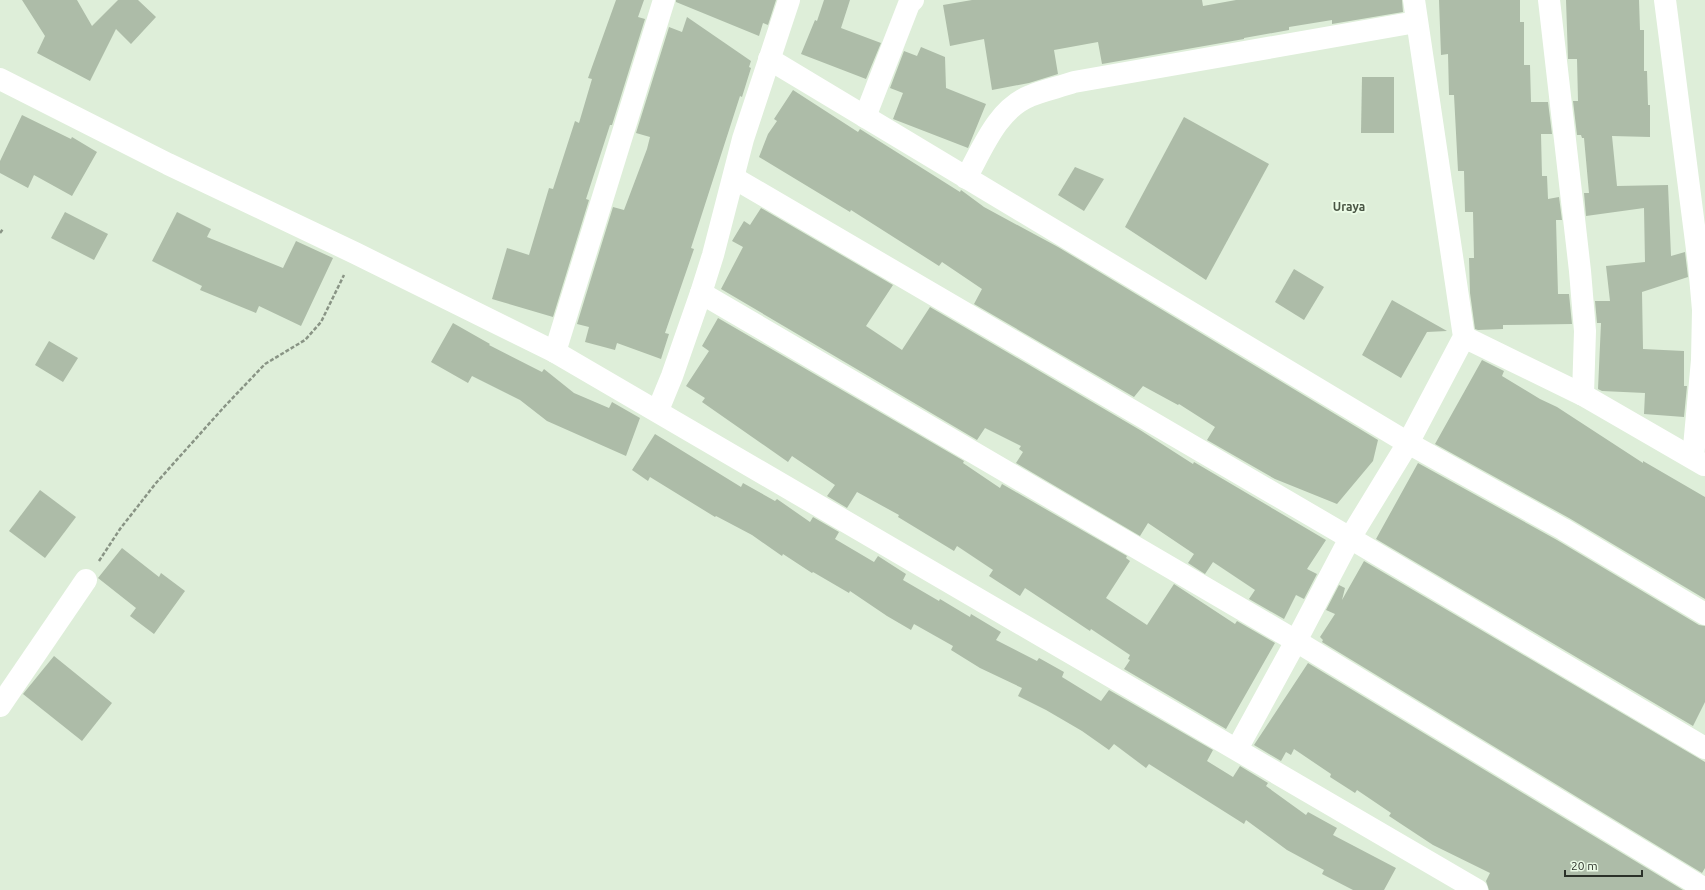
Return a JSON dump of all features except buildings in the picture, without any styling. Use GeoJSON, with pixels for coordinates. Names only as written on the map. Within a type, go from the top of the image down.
{"type":"FeatureCollection","features":[{"type":"Feature","properties":{"kind":"street"},"geometry":{"type":"LineString","coordinates":[[555,352],[664,0]]}},
{"type":"Feature","properties":{"kind":"street"},"geometry":{"type":"LineString","coordinates":[[658,410],[672,376],[701,294],[734,178],[743,139],[768,59],[789,0]]}},
{"type":"Feature","properties":{"kind":"street"},"geometry":{"type":"LineString","coordinates":[[865,117],[909,4],[913,0]]}},
{"type":"Feature","properties":{"kind":"street"},"geometry":{"type":"LineString","coordinates":[[1237,749],[1350,538],[1408,443],[1464,337],[1416,22],[1414,0]]}},
{"type":"Feature","properties":{"kind":"street"},"geometry":{"type":"LineString","coordinates":[[1549,0],[1580,271],[1585,331],[1583,395]]}},
{"type":"Feature","properties":{"kind":"street"},"geometry":{"type":"LineString","coordinates":[[1464,337],[1583,395],[1699,462],[1702,310],[1698,257],[1665,0]]}},
{"type":"Feature","properties":{"kind":"street"},"geometry":{"type":"LineString","coordinates":[[966,178],[994,127],[1007,111],[1028,96],[1074,82],[1416,22]]}},
{"type":"Feature","properties":{"kind":"street"},"geometry":{"type":"LineString","coordinates":[[768,59],[1408,443],[1563,529],[1705,614]]}},
{"type":"Feature","properties":{"kind":"street"},"geometry":{"type":"LineString","coordinates":[[0,79],[168,164],[355,253],[555,352],[658,410],[1478,890]]}},
{"type":"Feature","properties":{"kind":"street"},"geometry":{"type":"LineString","coordinates":[[734,178],[1350,538],[1705,748]]}},
{"type":"Feature","properties":{"kind":"street"},"geometry":{"type":"LineString","coordinates":[[701,294],[1296,641],[1705,889]]}},
{"type":"Feature","properties":{"kind":"street"},"geometry":{"type":"LineString","coordinates":[[0,706],[86,580]]}},
{"type":"Feature","properties":{"kind":"path"},"geometry":{"type":"LineString","coordinates":[[0,233],[3,229]]}},
{"type":"Feature","properties":{"kind":"path"},"geometry":{"type":"LineString","coordinates":[[86,580],[120,529],[156,483],[224,406],[265,364],[305,340],[321,322],[355,253]]}},
{"type":"Feature","properties":{"kind":"district","name":"Uraya"},"geometry":{"type":"Point","coordinates":[1349,206]}}]}
